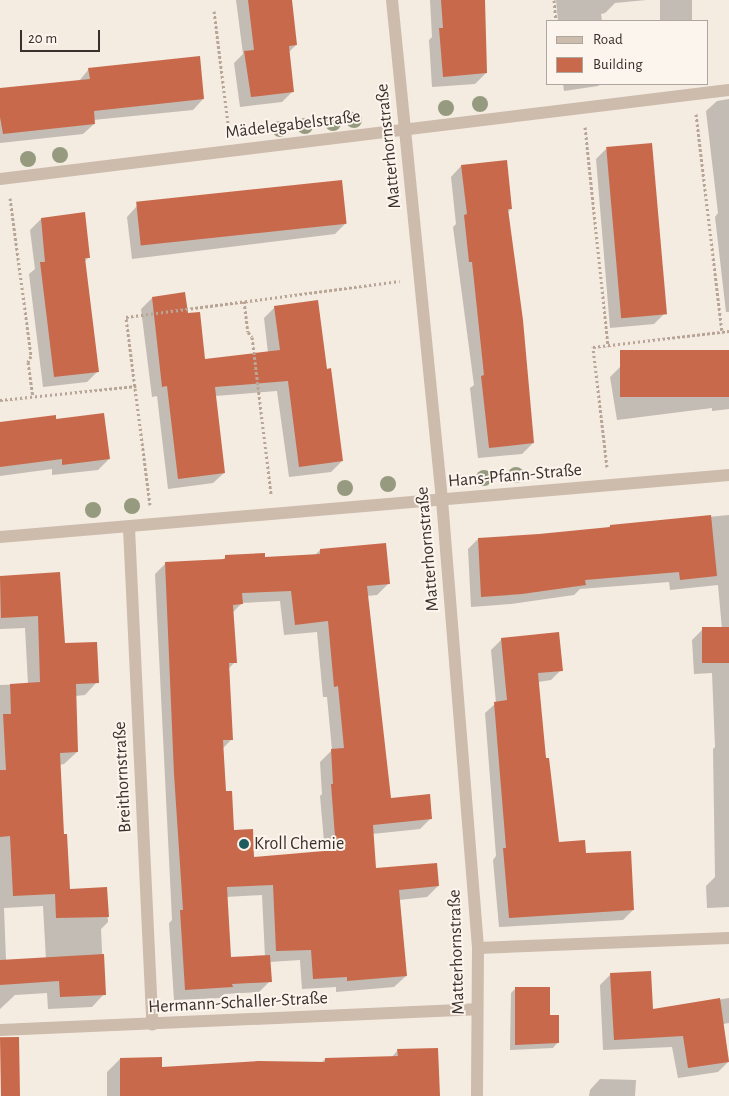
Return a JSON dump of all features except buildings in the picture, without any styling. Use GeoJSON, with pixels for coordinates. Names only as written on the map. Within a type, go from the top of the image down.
{"type":"FeatureCollection","features":[{"type":"Feature","properties":{"kind":"street","name":"Matterhornstraße"},"geometry":{"type":"LineString","coordinates":[[392,0],[442,500],[478,948],[477,1096]]}},
{"type":"Feature","properties":{"kind":"street","name":"Mädelegabelstraße"},"geometry":{"type":"LineString","coordinates":[[4,179],[729,90]]}},
{"type":"Feature","properties":{"kind":"street","name":"Hans-Pfann-Straße"},"geometry":{"type":"LineString","coordinates":[[0,537],[129,528],[729,475]]}},
{"type":"Feature","properties":{"kind":"street","name":"Breithornstraße"},"geometry":{"type":"LineString","coordinates":[[129,528],[152,1024]]}},
{"type":"Feature","properties":{"kind":"street"},"geometry":{"type":"LineString","coordinates":[[478,948],[729,938]]}},
{"type":"Feature","properties":{"kind":"street","name":"Hermann-Schaller-Straße"},"geometry":{"type":"LineString","coordinates":[[0,1030],[477,1009]]}},
{"type":"Feature","properties":{"kind":"path"},"geometry":{"type":"LineString","coordinates":[[554,0],[556,20]]}},
{"type":"Feature","properties":{"kind":"path"},"geometry":{"type":"LineString","coordinates":[[214,11],[232,150]]}},
{"type":"Feature","properties":{"kind":"path"},"geometry":{"type":"LineString","coordinates":[[693,94],[722,332]]}},
{"type":"Feature","properties":{"kind":"path"},"geometry":{"type":"LineString","coordinates":[[582,107],[608,346],[729,331]]}},
{"type":"Feature","properties":{"kind":"path"},"geometry":{"type":"LineString","coordinates":[[4,179],[31,356],[28,362],[33,397]]}},
{"type":"Feature","properties":{"kind":"path"},"geometry":{"type":"LineString","coordinates":[[153,525],[126,317],[244,300],[420,279]]}},
{"type":"Feature","properties":{"kind":"path"},"geometry":{"type":"LineString","coordinates":[[244,300],[248,332],[252,337],[274,515]]}},
{"type":"Feature","properties":{"kind":"path","name":"Hans-Pfann-Straße"},"geometry":{"type":"LineString","coordinates":[[608,346],[593,347],[609,486]]}},
{"type":"Feature","properties":{"kind":"path"},"geometry":{"type":"LineString","coordinates":[[0,400],[136,386]]}},
{"type":"Feature","properties":{"kind":"place","name":"Kroll Chemie"},"geometry":{"type":"Point","coordinates":[244,844]}}]}
